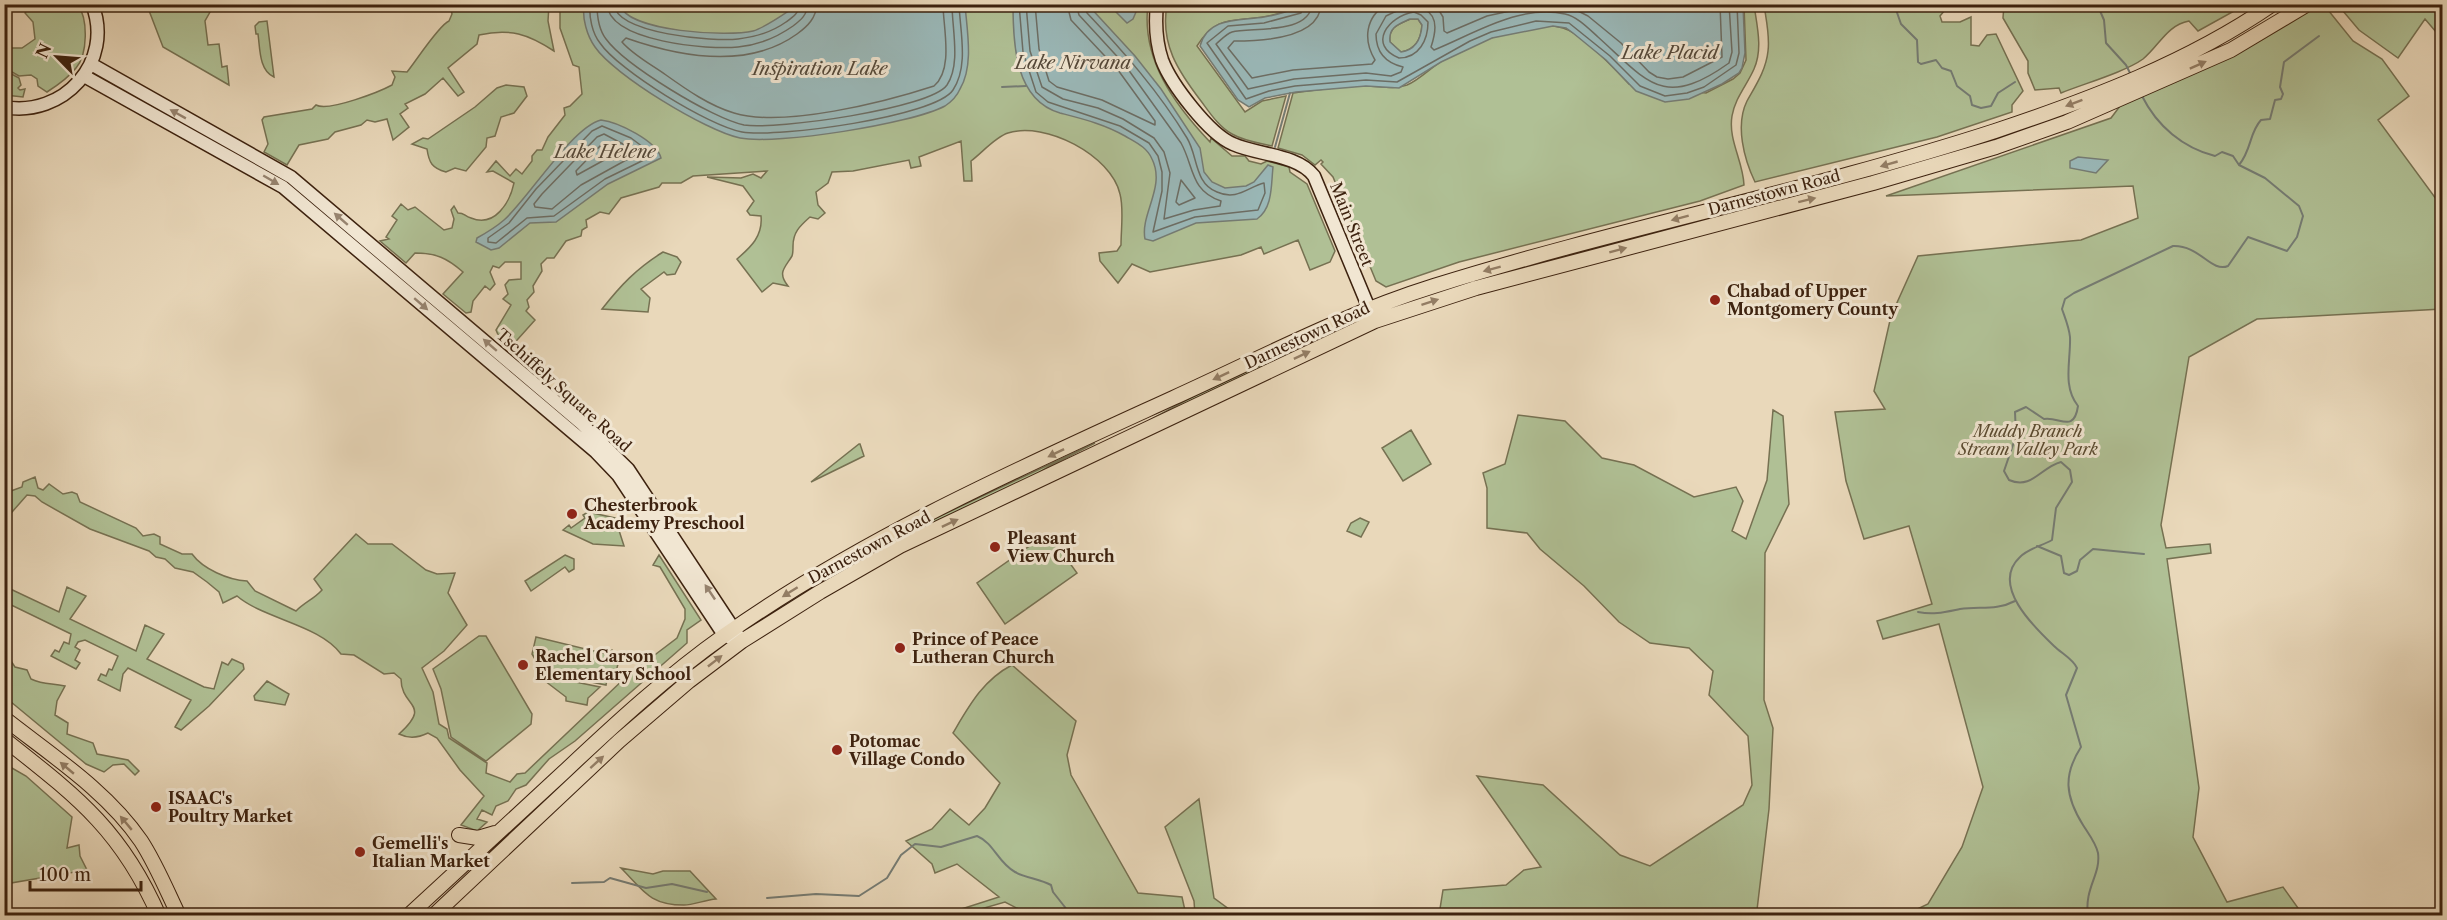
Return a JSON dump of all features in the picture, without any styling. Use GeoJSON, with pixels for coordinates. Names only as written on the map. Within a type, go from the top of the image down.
{"type":"FeatureCollection","features":[{"type":"Feature","properties":{"kind":"main road","name":"Darnestown Road"},"geometry":{"type":"LineString","coordinates":[[433,915],[658,708],[733,635],[820,592],[900,546],[1375,321],[1476,288],[1873,183],[1996,147],[2067,122],[2255,17],[2273,4]]}},
{"type":"Feature","properties":{"kind":"main road","name":"Darnestown Road"},"geometry":{"type":"LineString","coordinates":[[408,915],[625,716],[733,635],[840,561],[922,518],[1108,428],[1369,307],[1480,272],[1928,153],[2136,85],[2231,50],[2308,4]]}},
{"type":"Feature","properties":{"kind":"main road"},"geometry":{"type":"LineString","coordinates":[[4,717],[101,797],[124,819],[147,852],[178,915]]}},
{"type":"Feature","properties":{"kind":"main road"},"geometry":{"type":"LineString","coordinates":[[4,740],[74,794],[98,818],[130,860],[159,915]]}},
{"type":"Feature","properties":{"kind":"main road"},"geometry":{"type":"LineString","coordinates":[[427,915],[463,877],[476,853],[494,847],[537,808],[554,802]]}},
{"type":"Feature","properties":{"kind":"main road"},"geometry":{"type":"LineString","coordinates":[[459,835],[478,838],[500,832]]}},
{"type":"Feature","properties":{"kind":"street"},"geometry":{"type":"LineString","coordinates":[[4,107],[25,110],[48,105],[67,94],[84,76],[91,64],[97,32],[92,4]]}},
{"type":"Feature","properties":{"kind":"street","name":"Main Street"},"geometry":{"type":"LineString","coordinates":[[1157,4],[1157,39],[1165,66],[1213,131],[1232,144],[1298,164],[1314,176],[1375,321]]}},
{"type":"Feature","properties":{"kind":"street","name":"Tschiffely Square Road"},"geometry":{"type":"LineString","coordinates":[[91,64],[291,177],[582,424],[628,470],[733,635]]}},
{"type":"Feature","properties":{"kind":"street","name":"Tschiffely Square Road"},"geometry":{"type":"LineString","coordinates":[[84,76],[283,187],[596,452],[618,475],[733,635]]}},
{"type":"Feature","properties":{"kind":"green space"},"geometry":{"type":"Polygon","coordinates":[[[1148,4],[1147,24],[1155,62],[1184,112],[1210,142],[1211,138],[1232,156],[1245,156],[1249,161],[1261,164],[1267,161],[1289,167],[1290,172],[1307,184],[1335,251],[1330,262],[1310,270],[1298,240],[1264,254],[1261,247],[1241,255],[1150,272],[1132,264],[1118,283],[1100,261],[1099,253],[1117,251],[1121,245],[1121,200],[1114,180],[1104,166],[1074,144],[1040,132],[1023,131],[1003,135],[971,161],[972,181],[964,181],[961,141],[919,157],[921,166],[911,168],[909,160],[853,171],[832,172],[828,183],[816,192],[818,205],[825,213],[818,219],[810,217],[800,226],[794,237],[792,255],[783,274],[788,286],[773,283],[762,292],[737,259],[751,245],[760,229],[761,216],[750,215],[747,211],[754,201],[743,186],[707,177],[741,178],[753,174],[761,178],[767,171],[693,176],[681,183],[662,183],[659,187],[621,198],[609,214],[600,212],[586,220],[587,227],[582,230],[581,236],[566,241],[554,258],[547,258],[541,264],[542,271],[533,286],[534,292],[527,300],[529,307],[526,311],[535,320],[510,348],[503,346],[496,330],[511,305],[503,299],[508,294],[505,285],[509,280],[521,279],[521,262],[505,262],[499,268],[493,266],[490,272],[495,284],[490,290],[485,286],[473,301],[471,312],[466,313],[443,294],[463,272],[452,263],[429,254],[415,253],[406,263],[380,241],[389,239],[386,237],[397,220],[392,216],[401,204],[408,210],[415,207],[444,230],[452,228],[454,219],[451,210],[454,206],[458,213],[480,220],[494,216],[505,205],[514,183],[493,171],[487,172],[496,161],[510,176],[516,169],[522,174],[532,161],[532,156],[537,150],[542,150],[548,137],[565,115],[564,108],[570,106],[582,94],[579,67],[573,65],[560,28],[560,5],[1148,4]]]}},
{"type":"Feature","properties":{"kind":"green space"},"geometry":{"type":"Polygon","coordinates":[[[2004,4],[2245,5],[2198,31],[2189,21],[2181,23],[2169,31],[2149,54],[2135,64],[2061,93],[2059,88],[2035,90],[2028,73],[2028,61],[2003,18],[2004,4]]]}},
{"type":"Feature","properties":{"kind":"green space"},"geometry":{"type":"Polygon","coordinates":[[[30,5],[78,5],[84,19],[85,46],[80,62],[67,78],[47,92],[38,86],[37,79],[31,75],[19,76],[5,68],[5,59],[11,48],[22,48],[35,39],[33,22],[25,13],[30,5]]]}},
{"type":"Feature","properties":{"kind":"green space"},"geometry":{"type":"Polygon","coordinates":[[[110,5],[214,5],[205,21],[208,45],[219,44],[222,67],[227,66],[229,85],[163,47],[148,8],[110,5]]]}},
{"type":"Feature","properties":{"kind":"green space"},"geometry":{"type":"Polygon","coordinates":[[[450,5],[549,5],[548,21],[554,51],[536,40],[518,34],[500,32],[479,35],[477,44],[448,68],[464,92],[458,96],[443,78],[425,94],[405,104],[408,108],[400,114],[409,127],[393,140],[387,119],[375,122],[367,120],[361,125],[335,132],[328,139],[299,145],[287,165],[264,152],[268,144],[262,120],[264,117],[312,109],[316,105],[332,106],[367,96],[392,85],[395,77],[392,71],[407,72],[434,36],[449,21],[452,14],[450,5]]]}},
{"type":"Feature","properties":{"kind":"green space"},"geometry":{"type":"Polygon","coordinates":[[[1167,5],[1305,5],[1274,15],[1234,20],[1218,25],[1204,36],[1197,46],[1245,112],[1262,101],[1286,96],[1272,146],[1232,134],[1219,124],[1208,110],[1185,79],[1173,56],[1166,32],[1167,5]]]}},
{"type":"Feature","properties":{"kind":"green space"},"geometry":{"type":"Polygon","coordinates":[[[1744,5],[1754,5],[1759,45],[1757,61],[1738,97],[1731,125],[1744,185],[1700,201],[1459,262],[1386,287],[1376,281],[1333,177],[1321,164],[1323,162],[1321,160],[1315,165],[1302,155],[1278,148],[1293,93],[1348,87],[1392,88],[1407,85],[1445,59],[1471,46],[1519,29],[1550,26],[1570,31],[1598,53],[1629,84],[1706,93],[1733,79],[1740,73],[1746,60],[1744,5]]]}},
{"type":"Feature","properties":{"kind":"green space"},"geometry":{"type":"Polygon","coordinates":[[[1764,5],[1941,5],[1945,10],[1940,16],[1942,22],[1960,22],[1971,17],[1971,45],[1979,46],[1987,35],[1996,34],[2023,91],[2012,105],[2012,112],[1937,137],[1755,182],[1744,153],[1741,131],[1743,110],[1767,58],[1768,28],[1764,5]]]}},
{"type":"Feature","properties":{"kind":"green space","name":"Muddy Branch Stream Valley Park"},"geometry":{"type":"Polygon","coordinates":[[[2308,5],[2324,5],[2353,41],[2382,59],[2409,96],[2378,120],[2442,207],[2442,309],[2257,319],[2189,357],[2161,525],[2166,548],[2210,544],[2211,553],[2167,559],[2199,788],[2193,837],[2227,902],[2283,887],[2298,908],[2299,915],[1905,915],[1928,904],[1962,847],[1983,787],[1939,624],[1883,639],[1877,621],[1932,604],[1909,526],[1864,539],[1846,481],[1835,412],[1885,409],[1874,391],[1891,316],[1918,256],[2081,240],[2138,218],[2133,186],[1886,196],[2111,118],[2126,98],[2308,5]]]}},
{"type":"Feature","properties":{"kind":"green space"},"geometry":{"type":"Polygon","coordinates":[[[2344,5],[2442,5],[2442,39],[2425,19],[2398,58],[2359,30],[2343,11],[2344,5]]]}},
{"type":"Feature","properties":{"kind":"green space"},"geometry":{"type":"Polygon","coordinates":[[[1410,19],[1418,19],[1422,25],[1420,35],[1414,46],[1401,52],[1390,42],[1391,33],[1395,27],[1410,19]]]}},
{"type":"Feature","properties":{"kind":"green space"},"geometry":{"type":"Polygon","coordinates":[[[267,21],[274,77],[265,70],[255,26],[259,22],[267,21]]]}},
{"type":"Feature","properties":{"kind":"green space"},"geometry":{"type":"Polygon","coordinates":[[[4,70],[19,78],[21,85],[18,88],[25,89],[23,97],[5,95],[4,70]]]}},
{"type":"Feature","properties":{"kind":"green space"},"geometry":{"type":"Polygon","coordinates":[[[506,85],[524,87],[527,96],[514,113],[501,117],[495,136],[487,138],[486,147],[466,171],[455,168],[446,172],[437,169],[430,161],[427,149],[412,144],[423,138],[428,139],[475,107],[497,88],[506,85]]]}},
{"type":"Feature","properties":{"kind":"green space"},"geometry":{"type":"Polygon","coordinates":[[[1732,211],[1401,305],[1473,278],[1732,211]]]}},
{"type":"Feature","properties":{"kind":"green space"},"geometry":{"type":"Polygon","coordinates":[[[663,252],[677,257],[681,262],[675,274],[667,275],[664,272],[641,289],[650,298],[648,312],[602,309],[630,278],[663,252]]]}},
{"type":"Feature","properties":{"kind":"green space"},"geometry":{"type":"Polygon","coordinates":[[[1353,323],[1304,345],[1288,357],[1132,430],[1201,392],[1323,334],[1353,323]]]}},
{"type":"Feature","properties":{"kind":"green space"},"geometry":{"type":"Polygon","coordinates":[[[1773,410],[1783,416],[1789,504],[1765,553],[1764,700],[1773,728],[1769,809],[1757,910],[1759,915],[1439,915],[1443,890],[1506,885],[1524,870],[1541,867],[1477,776],[1543,785],[1620,855],[1650,866],[1743,805],[1752,785],[1748,736],[1709,695],[1713,671],[1689,648],[1650,643],[1619,622],[1584,586],[1540,549],[1527,533],[1487,528],[1487,488],[1483,473],[1505,464],[1518,415],[1565,421],[1602,458],[1634,465],[1694,497],[1736,487],[1743,501],[1732,531],[1746,539],[1767,480],[1773,410]]]}},
{"type":"Feature","properties":{"kind":"green space"},"geometry":{"type":"Polygon","coordinates":[[[1411,430],[1431,464],[1403,481],[1382,448],[1411,430]]]}},
{"type":"Feature","properties":{"kind":"green space"},"geometry":{"type":"Polygon","coordinates":[[[1095,443],[757,624],[819,580],[906,532],[1095,443]]]}},
{"type":"Feature","properties":{"kind":"green space"},"geometry":{"type":"Polygon","coordinates":[[[859,444],[864,456],[811,482],[859,444]]]}},
{"type":"Feature","properties":{"kind":"green space"},"geometry":{"type":"Polygon","coordinates":[[[35,477],[38,488],[43,490],[49,484],[63,494],[72,492],[77,494],[80,502],[136,528],[143,536],[154,534],[160,537],[160,544],[182,554],[192,554],[216,573],[247,581],[255,591],[296,611],[322,590],[314,579],[356,534],[368,544],[392,544],[426,570],[437,574],[455,573],[448,593],[467,625],[444,651],[422,668],[433,692],[439,724],[447,729],[449,738],[487,763],[486,773],[510,782],[517,774],[525,773],[627,676],[677,638],[685,619],[685,609],[660,567],[653,565],[659,555],[701,620],[687,630],[687,643],[575,741],[549,759],[526,785],[516,789],[508,801],[496,806],[492,815],[482,810],[477,819],[487,822],[477,831],[461,825],[484,796],[460,770],[437,738],[428,733],[413,737],[399,734],[409,724],[415,711],[405,695],[401,679],[394,673],[384,674],[354,655],[341,654],[320,636],[262,611],[237,596],[223,603],[219,592],[193,572],[175,568],[165,559],[156,557],[149,551],[90,529],[35,496],[27,495],[5,520],[5,498],[11,491],[22,487],[23,482],[35,477]]]}},
{"type":"Feature","properties":{"kind":"green space"},"geometry":{"type":"Polygon","coordinates":[[[588,512],[615,518],[624,546],[593,544],[563,530],[569,525],[571,528],[585,518],[583,515],[588,512]]]}},
{"type":"Feature","properties":{"kind":"green space"},"geometry":{"type":"Polygon","coordinates":[[[1360,518],[1369,522],[1361,537],[1347,531],[1351,523],[1360,518]]]}},
{"type":"Feature","properties":{"kind":"green space"},"geometry":{"type":"Polygon","coordinates":[[[1048,533],[1077,573],[1005,624],[977,583],[1048,533]]]}},
{"type":"Feature","properties":{"kind":"green space"},"geometry":{"type":"Polygon","coordinates":[[[565,555],[574,559],[574,569],[569,572],[565,567],[531,591],[525,581],[565,555]]]}},
{"type":"Feature","properties":{"kind":"green space"},"geometry":{"type":"Polygon","coordinates":[[[4,586],[59,612],[67,587],[86,596],[70,619],[136,651],[145,625],[164,634],[147,659],[204,687],[214,689],[222,662],[228,665],[232,659],[243,664],[244,669],[209,706],[181,730],[175,727],[191,700],[128,668],[123,674],[120,691],[98,680],[101,674],[106,676],[109,669],[112,670],[118,656],[85,640],[78,642],[75,647],[80,650],[75,660],[80,663],[76,669],[51,656],[55,650],[59,652],[64,642],[69,644],[71,634],[5,602],[4,586]]]}},
{"type":"Feature","properties":{"kind":"green space"},"geometry":{"type":"Polygon","coordinates":[[[479,636],[486,636],[532,714],[531,724],[486,761],[451,737],[441,689],[433,669],[479,636]]]}},
{"type":"Feature","properties":{"kind":"green space"},"geometry":{"type":"Polygon","coordinates":[[[536,637],[606,654],[612,650],[619,660],[615,676],[608,675],[606,685],[543,672],[532,654],[536,637]]]}},
{"type":"Feature","properties":{"kind":"green space"},"geometry":{"type":"Polygon","coordinates":[[[4,657],[9,658],[15,667],[27,670],[31,679],[65,686],[57,701],[55,715],[68,723],[67,734],[93,743],[97,754],[128,760],[139,771],[135,775],[124,764],[113,765],[104,772],[86,764],[5,697],[4,657]]]}},
{"type":"Feature","properties":{"kind":"green space"},"geometry":{"type":"Polygon","coordinates":[[[1012,665],[1076,721],[1067,755],[1071,775],[1138,893],[1182,897],[1186,915],[1030,915],[1005,902],[960,915],[950,915],[949,913],[999,897],[957,864],[935,873],[932,864],[906,841],[932,829],[950,809],[969,825],[985,808],[1000,783],[953,733],[985,686],[1012,665]]]}},
{"type":"Feature","properties":{"kind":"green space"},"geometry":{"type":"Polygon","coordinates":[[[546,676],[600,687],[588,698],[587,705],[566,701],[566,697],[545,681],[546,676]]]}},
{"type":"Feature","properties":{"kind":"green space"},"geometry":{"type":"Polygon","coordinates":[[[267,681],[289,694],[285,705],[255,700],[254,696],[267,681]]]}},
{"type":"Feature","properties":{"kind":"green space"},"geometry":{"type":"Polygon","coordinates":[[[5,764],[26,776],[72,817],[67,848],[79,845],[80,856],[87,870],[5,884],[5,764]]]}},
{"type":"Feature","properties":{"kind":"green space"},"geometry":{"type":"Polygon","coordinates":[[[1199,799],[1214,898],[1237,915],[1195,915],[1194,901],[1165,827],[1199,799]]]}},
{"type":"Feature","properties":{"kind":"green space"},"geometry":{"type":"Polygon","coordinates":[[[621,868],[653,874],[663,871],[690,871],[716,899],[688,905],[662,902],[648,895],[621,868]]]}},
{"type":"Feature","properties":{"kind":"water","name":"Inspiration Lake"},"geometry":{"type":"Polygon","coordinates":[[[800,4],[965,5],[969,48],[967,70],[954,99],[945,106],[928,113],[875,126],[812,136],[740,138],[684,114],[640,86],[605,59],[592,43],[587,32],[584,5],[620,5],[627,14],[659,27],[702,33],[741,33],[759,29],[800,4]]]}},
{"type":"Feature","properties":{"kind":"water","name":"Lake Nirvana"},"geometry":{"type":"Polygon","coordinates":[[[1013,5],[1088,5],[1135,56],[1161,89],[1200,148],[1204,172],[1212,182],[1225,188],[1246,186],[1254,182],[1268,165],[1273,167],[1269,202],[1262,214],[1257,219],[1196,223],[1153,241],[1145,239],[1144,230],[1156,180],[1156,169],[1150,155],[1140,145],[1117,132],[1093,122],[1060,113],[1045,106],[1034,96],[1025,83],[1016,53],[1013,5]]]}},
{"type":"Feature","properties":{"kind":"water"},"geometry":{"type":"Polygon","coordinates":[[[1109,5],[1139,5],[1133,19],[1127,23],[1109,5]]]}},
{"type":"Feature","properties":{"kind":"water","name":"Lake Placid"},"geometry":{"type":"Polygon","coordinates":[[[1305,5],[1743,5],[1745,53],[1739,73],[1722,84],[1689,99],[1665,102],[1636,91],[1606,60],[1573,33],[1566,28],[1553,26],[1492,38],[1441,62],[1399,88],[1366,86],[1296,92],[1265,98],[1249,107],[1238,100],[1200,46],[1204,36],[1210,29],[1226,22],[1269,16],[1305,5]],[[1410,19],[1393,29],[1390,42],[1401,52],[1410,49],[1419,39],[1422,25],[1418,19],[1410,19]]]}},
{"type":"Feature","properties":{"kind":"water","name":"Lake Helene"},"geometry":{"type":"Polygon","coordinates":[[[601,120],[617,124],[636,133],[652,145],[661,158],[608,184],[556,222],[530,223],[499,248],[491,250],[476,242],[477,238],[498,225],[514,210],[577,136],[589,125],[601,120]]]}},
{"type":"Feature","properties":{"kind":"water"},"geometry":{"type":"Polygon","coordinates":[[[2078,157],[2108,160],[2096,173],[2070,168],[2070,161],[2078,157]]]}},
{"type":"Feature","properties":{"kind":"waterway"},"geometry":{"type":"LineString","coordinates":[[1894,4],[1901,24],[1917,40],[1918,62],[1921,64],[1936,60],[1942,68],[1951,71],[1957,86],[1970,96],[1972,105],[1981,108],[1991,106],[1998,93],[2015,82]]}},
{"type":"Feature","properties":{"kind":"waterway"},"geometry":{"type":"LineString","coordinates":[[2097,4],[2104,20],[2106,43],[2126,65],[2131,75]]}},
{"type":"Feature","properties":{"kind":"waterway"},"geometry":{"type":"LineString","coordinates":[[2360,7],[2363,4]]}},
{"type":"Feature","properties":{"kind":"waterway"},"geometry":{"type":"LineString","coordinates":[[2239,165],[2257,125],[2261,120],[2270,119],[2275,100],[2281,99],[2283,94],[2280,87],[2284,62],[2319,36]]}},
{"type":"Feature","properties":{"kind":"waterway"},"geometry":{"type":"LineString","coordinates":[[1002,87],[1026,86]]}},
{"type":"Feature","properties":{"kind":"waterway"},"geometry":{"type":"LineString","coordinates":[[1275,147],[1290,93]]}},
{"type":"Feature","properties":{"kind":"waterway"},"geometry":{"type":"LineString","coordinates":[[2088,916],[2088,897],[2097,868],[2098,853],[2073,805],[2069,786],[2071,767],[2081,747],[2066,695],[2077,668],[2027,617],[2012,592],[2010,580],[2012,568],[2020,557],[2027,551],[2052,540],[2056,508],[2072,482],[2070,470],[2061,462],[2030,480],[2024,482],[2009,480],[2004,471],[2016,436],[2015,412],[2026,407],[2044,419],[2065,422],[2069,422],[2076,414],[2078,406],[2070,390],[2068,373],[2070,337],[2062,309],[2065,299],[2173,246],[2191,250],[2216,266],[2222,267],[2228,266],[2248,237],[2287,251],[2297,237],[2303,216],[2299,206],[2265,178],[2239,165],[2233,156],[2222,152],[2215,156],[2203,152],[2172,134],[2155,117],[2142,96]]}},
{"type":"Feature","properties":{"kind":"waterway"},"geometry":{"type":"LineString","coordinates":[[2037,546],[2061,556],[2064,573],[2069,575],[2077,571],[2080,560],[2093,549],[2144,554]]}},
{"type":"Feature","properties":{"kind":"waterway"},"geometry":{"type":"LineString","coordinates":[[1918,612],[1934,613],[1995,607],[2015,601]]}},
{"type":"Feature","properties":{"kind":"waterway"},"geometry":{"type":"LineString","coordinates":[[767,898],[816,894],[859,896],[887,878],[901,855],[915,844],[941,847],[977,836],[988,843],[1009,868],[1019,874],[1051,885],[1053,892],[1068,911],[1085,910],[1095,916]]}},
{"type":"Feature","properties":{"kind":"waterway"},"geometry":{"type":"LineString","coordinates":[[572,883],[604,882],[610,878],[646,888],[672,884],[707,892]]}},
{"type":"Feature","properties":{"kind":"waterway"},"geometry":{"type":"LineString","coordinates":[[1124,916],[1136,916]]}},
{"type":"Feature","properties":{"kind":"place","name":"Chabad of Upper Montgomery County"},"geometry":{"type":"Point","coordinates":[1715,300]}},
{"type":"Feature","properties":{"kind":"place","name":"Chesterbrook Academy Preschool"},"geometry":{"type":"Point","coordinates":[572,514]}},
{"type":"Feature","properties":{"kind":"place","name":"Pleasant View Church"},"geometry":{"type":"Point","coordinates":[995,547]}},
{"type":"Feature","properties":{"kind":"place","name":"Prince of Peace Lutheran Church"},"geometry":{"type":"Point","coordinates":[900,648]}},
{"type":"Feature","properties":{"kind":"place","name":"Rachel Carson Elementary School"},"geometry":{"type":"Point","coordinates":[523,665]}},
{"type":"Feature","properties":{"kind":"place","name":"Potomac Village Condo"},"geometry":{"type":"Point","coordinates":[837,750]}},
{"type":"Feature","properties":{"kind":"place","name":"ISAAC's Poultry Market"},"geometry":{"type":"Point","coordinates":[156,807]}},
{"type":"Feature","properties":{"kind":"place","name":"Gemelli's Italian Market"},"geometry":{"type":"Point","coordinates":[360,852]}}]}
